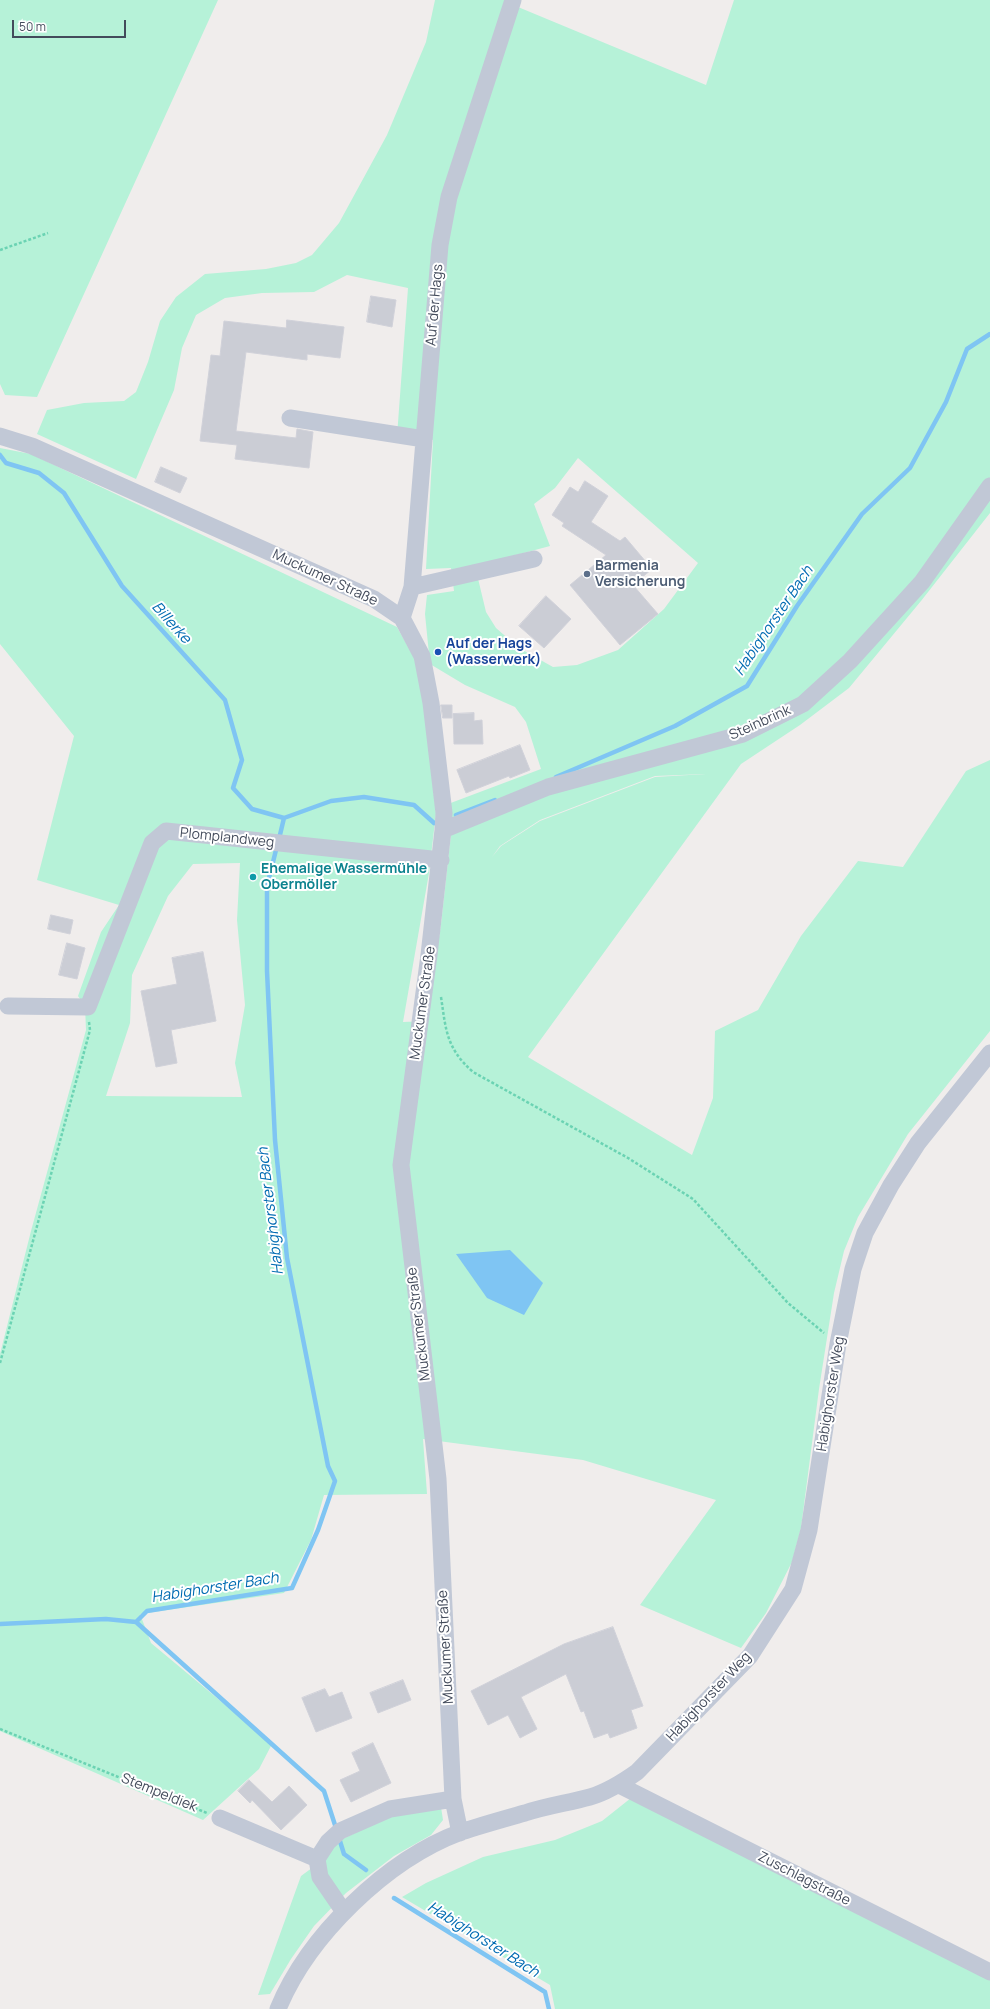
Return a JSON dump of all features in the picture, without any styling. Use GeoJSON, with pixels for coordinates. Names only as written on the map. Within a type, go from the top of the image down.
{"type":"FeatureCollection","features":[{"type":"Feature","properties":{"kind":"street","name":"Auf der Hags"},"geometry":{"type":"LineString","coordinates":[[402,618],[412,586],[440,245],[449,197],[513,0]]}},
{"type":"Feature","properties":{"kind":"street"},"geometry":{"type":"LineString","coordinates":[[290,418],[424,439]]}},
{"type":"Feature","properties":{"kind":"street","name":"Muckumer Straße"},"geometry":{"type":"LineString","coordinates":[[1,433],[374,599],[402,618],[422,656],[431,703],[444,813],[441,860],[401,1165],[438,1479],[453,1799],[460,1833]]}},
{"type":"Feature","properties":{"kind":"street","name":"Steinbrink"},"geometry":{"type":"LineString","coordinates":[[443,830],[548,787],[743,734],[803,704],[850,661],[922,582],[990,486]]}},
{"type":"Feature","properties":{"kind":"street"},"geometry":{"type":"LineString","coordinates":[[412,586],[534,559]]}},
{"type":"Feature","properties":{"kind":"street","name":"Plomplandweg"},"geometry":{"type":"LineString","coordinates":[[88,1007],[152,843],[166,831],[441,860]]}},
{"type":"Feature","properties":{"kind":"street"},"geometry":{"type":"LineString","coordinates":[[8,1006],[88,1007]]}},
{"type":"Feature","properties":{"kind":"street","name":"Habighorster Weg"},"geometry":{"type":"LineString","coordinates":[[278,2009],[302,1963],[330,1926],[372,1888],[414,1856],[460,1833],[536,1810],[591,1797],[619,1785],[638,1772],[750,1656],[793,1589],[809,1530],[838,1344],[853,1268],[865,1233],[891,1185],[918,1143],[990,1053]]}},
{"type":"Feature","properties":{"kind":"street","name":"Zuschlagstraße"},"geometry":{"type":"LineString","coordinates":[[619,1785],[990,1972]]}},
{"type":"Feature","properties":{"kind":"street"},"geometry":{"type":"LineString","coordinates":[[344,1912],[320,1877],[317,1859],[328,1842],[340,1831],[390,1809],[453,1799]]}},
{"type":"Feature","properties":{"kind":"street"},"geometry":{"type":"LineString","coordinates":[[220,1818],[317,1859]]}},
{"type":"Feature","properties":{"kind":"path"},"geometry":{"type":"LineString","coordinates":[[0,250],[48,234]]}},
{"type":"Feature","properties":{"kind":"path"},"geometry":{"type":"LineString","coordinates":[[440,992],[448,1039],[460,1061],[473,1072],[628,1158],[693,1199],[788,1303],[838,1344]]}},
{"type":"Feature","properties":{"kind":"path"},"geometry":{"type":"LineString","coordinates":[[0,1363],[90,1030],[88,1007]]}},
{"type":"Feature","properties":{"kind":"path","name":"Stempeldiek"},"geometry":{"type":"LineString","coordinates":[[0,1729],[220,1818]]}},
{"type":"Feature","properties":{"kind":"green space"},"geometry":{"type":"Polygon","coordinates":[[[0,0],[218,0],[37,397],[5,395],[0,384],[0,0]]]}},
{"type":"Feature","properties":{"kind":"green space"},"geometry":{"type":"Polygon","coordinates":[[[435,0],[506,0],[454,201],[518,7],[706,85],[734,0],[990,0],[990,513],[921,601],[849,688],[800,725],[741,764],[528,1057],[692,1155],[713,1098],[715,1031],[758,1010],[801,936],[858,861],[903,867],[966,771],[990,760],[990,1031],[908,1134],[858,1217],[844,1251],[834,1293],[819,1389],[801,1528],[792,1562],[766,1613],[741,1648],[640,1605],[716,1500],[583,1460],[423,1439],[427,1494],[324,1495],[311,1540],[284,1593],[140,1614],[151,1643],[272,1744],[259,1769],[203,1820],[0,1731],[0,1354],[31,1231],[86,1030],[85,1006],[78,996],[101,932],[119,905],[37,880],[74,736],[0,644],[0,448],[31,454],[397,627],[417,663],[423,698],[436,813],[429,873],[403,1022],[427,1021],[441,924],[451,834],[448,804],[541,769],[526,722],[515,707],[465,685],[430,664],[425,614],[427,595],[454,591],[451,568],[426,569],[433,440],[397,436],[408,288],[347,275],[314,292],[262,293],[225,298],[196,315],[182,348],[174,390],[136,479],[37,434],[47,410],[84,403],[124,401],[136,392],[148,362],[160,321],[176,297],[205,274],[266,269],[296,263],[312,255],[339,223],[387,135],[426,42],[435,0]],[[578,458],[555,488],[534,504],[550,546],[475,566],[486,612],[496,628],[519,648],[553,667],[577,665],[618,650],[664,609],[698,563],[578,458]],[[706,774],[655,776],[540,820],[500,846],[492,857],[501,846],[540,821],[655,777],[706,774]],[[240,863],[193,864],[168,896],[132,975],[130,1023],[106,1096],[242,1097],[235,1063],[245,1005],[237,920],[240,863]]]}},
{"type":"Feature","properties":{"kind":"green space"},"geometry":{"type":"Polygon","coordinates":[[[631,1798],[990,1979],[990,2009],[555,2009],[550,1985],[402,1897],[426,1883],[483,1857],[555,1840],[602,1821],[631,1798]]]}},
{"type":"Feature","properties":{"kind":"green space"},"geometry":{"type":"Polygon","coordinates":[[[431,1806],[441,1807],[443,1820],[431,1835],[394,1856],[346,1893],[314,1926],[291,1959],[270,1994],[258,1995],[301,1876],[320,1862],[330,1845],[384,1819],[431,1806]]]}},
{"type":"Feature","properties":{"kind":"water"},"geometry":{"type":"Polygon","coordinates":[[[510,1250],[543,1283],[524,1315],[487,1298],[456,1254],[510,1250]]]}},
{"type":"Feature","properties":{"kind":"building"},"geometry":{"type":"Polygon","coordinates":[[[371,296],[396,300],[392,327],[367,322],[371,296]]]}},
{"type":"Feature","properties":{"kind":"building"},"geometry":{"type":"Polygon","coordinates":[[[287,320],[344,327],[340,358],[307,354],[307,360],[246,352],[236,431],[296,438],[297,429],[313,432],[309,468],[235,459],[237,445],[200,441],[211,355],[220,356],[224,321],[286,328],[287,320]]]}},
{"type":"Feature","properties":{"kind":"building"},"geometry":{"type":"Polygon","coordinates":[[[161,467],[187,478],[180,493],[155,482],[161,467]]]}},
{"type":"Feature","properties":{"kind":"building"},"geometry":{"type":"Polygon","coordinates":[[[585,481],[608,496],[591,522],[620,541],[625,537],[652,569],[633,585],[658,614],[620,645],[570,585],[606,555],[562,526],[564,523],[552,515],[570,487],[578,492],[585,481]]]}},
{"type":"Feature","properties":{"kind":"building"},"geometry":{"type":"Polygon","coordinates":[[[546,596],[571,619],[544,648],[519,626],[546,596]]]}},
{"type":"Feature","properties":{"kind":"building"},"geometry":{"type":"Polygon","coordinates":[[[441,705],[452,705],[452,718],[443,718],[441,705]]]}},
{"type":"Feature","properties":{"kind":"building"},"geometry":{"type":"Polygon","coordinates":[[[474,713],[474,721],[482,720],[483,744],[454,744],[453,714],[474,713]]]}},
{"type":"Feature","properties":{"kind":"building"},"geometry":{"type":"Polygon","coordinates":[[[520,745],[530,770],[510,778],[509,776],[466,793],[457,770],[520,745]]]}},
{"type":"Feature","properties":{"kind":"building"},"geometry":{"type":"Polygon","coordinates":[[[51,915],[73,920],[70,934],[48,929],[51,915]]]}},
{"type":"Feature","properties":{"kind":"building"},"geometry":{"type":"Polygon","coordinates":[[[67,943],[85,948],[77,979],[59,975],[67,943]]]}},
{"type":"Feature","properties":{"kind":"building"},"geometry":{"type":"Polygon","coordinates":[[[203,952],[216,1021],[171,1030],[177,1063],[156,1067],[141,991],[177,984],[172,958],[203,952]]]}},
{"type":"Feature","properties":{"kind":"building"},"geometry":{"type":"Polygon","coordinates":[[[613,1627],[643,1706],[631,1710],[637,1728],[610,1738],[608,1733],[594,1738],[584,1711],[581,1712],[566,1674],[521,1697],[537,1729],[520,1738],[508,1715],[488,1725],[471,1691],[564,1644],[613,1627]]]}},
{"type":"Feature","properties":{"kind":"building"},"geometry":{"type":"Polygon","coordinates":[[[403,1680],[411,1700],[378,1713],[370,1693],[403,1680]]]}},
{"type":"Feature","properties":{"kind":"building"},"geometry":{"type":"Polygon","coordinates":[[[325,1689],[329,1697],[342,1692],[352,1718],[316,1732],[302,1698],[325,1689]]]}},
{"type":"Feature","properties":{"kind":"building"},"geometry":{"type":"Polygon","coordinates":[[[373,1743],[391,1783],[351,1802],[340,1780],[360,1771],[352,1753],[373,1743]]]}},
{"type":"Feature","properties":{"kind":"building"},"geometry":{"type":"Polygon","coordinates":[[[249,1780],[272,1802],[289,1786],[307,1805],[281,1830],[252,1800],[250,1803],[238,1791],[249,1780]]]}},
{"type":"Feature","properties":{"kind":"waterway","name":"Habighorster Bach"},"geometry":{"type":"LineString","coordinates":[[556,777],[675,726],[747,686],[797,606],[862,514],[910,468],[946,402],[967,349],[990,334]]}},
{"type":"Feature","properties":{"kind":"waterway","name":"Billerke"},"geometry":{"type":"LineString","coordinates":[[0,455],[6,463],[39,473],[64,493],[122,586],[225,700],[242,760],[233,788],[252,809],[284,818]]}},
{"type":"Feature","properties":{"kind":"waterway","name":"Habighorster Bach"},"geometry":{"type":"LineString","coordinates":[[279,839],[284,818],[331,801],[364,797],[414,805],[434,823]]}},
{"type":"Feature","properties":{"kind":"waterway","name":"Habighorster Bach"},"geometry":{"type":"LineString","coordinates":[[456,815],[495,800]]}},
{"type":"Feature","properties":{"kind":"waterway","name":"Habighorster Bach"},"geometry":{"type":"LineString","coordinates":[[277,846],[267,886],[267,971],[275,1140],[287,1258],[328,1466],[335,1481],[318,1530],[292,1588],[147,1611],[136,1622],[324,1791],[335,1825]]}},
{"type":"Feature","properties":{"kind":"waterway","name":"Habighorster Bach"},"geometry":{"type":"LineString","coordinates":[[0,1624],[106,1619],[136,1622]]}},
{"type":"Feature","properties":{"kind":"waterway","name":"Habighorster Bach"},"geometry":{"type":"LineString","coordinates":[[339,1838],[344,1854],[366,1870]]}},
{"type":"Feature","properties":{"kind":"waterway","name":"Habighorster Bach"},"geometry":{"type":"LineString","coordinates":[[394,1898],[545,1992],[549,2009]]}},
{"type":"Feature","properties":{"kind":"place","name":"Barmenia Versicherung"},"geometry":{"type":"Point","coordinates":[587,574]}},
{"type":"Feature","properties":{"kind":"place","name":"Auf der Hags (Wasserwerk)"},"geometry":{"type":"Point","coordinates":[438,652]}},
{"type":"Feature","properties":{"kind":"place","name":"Ehemalige Wassermühle Obermöller"},"geometry":{"type":"Point","coordinates":[253,877]}}]}
